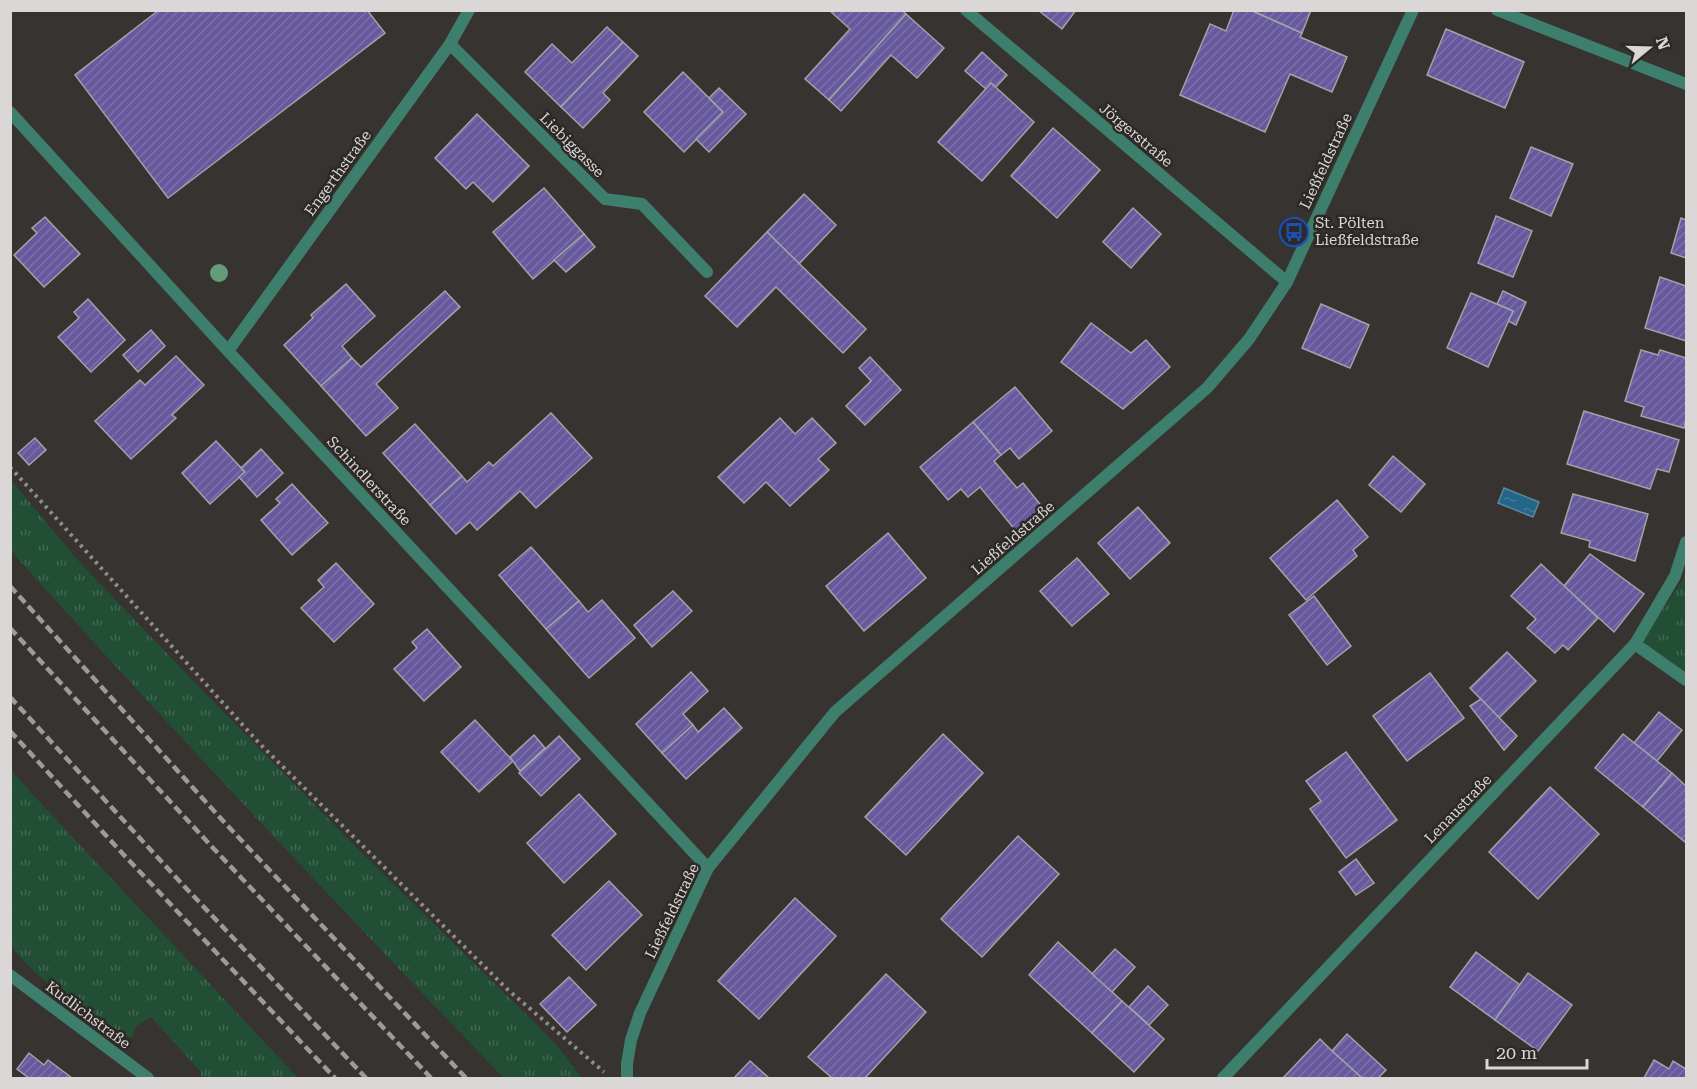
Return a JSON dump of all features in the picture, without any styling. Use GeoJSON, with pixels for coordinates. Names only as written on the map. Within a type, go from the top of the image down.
{"type":"FeatureCollection","features":[{"type":"Feature","properties":{"kind":"street","name":"Engerthstraße"},"geometry":{"type":"LineString","coordinates":[[228,351],[450,44],[469,10]]}},
{"type":"Feature","properties":{"kind":"street","name":"Jörgerstraße"},"geometry":{"type":"LineString","coordinates":[[966,10],[1287,282]]}},
{"type":"Feature","properties":{"kind":"street","name":"Ließfeldstraße"},"geometry":{"type":"LineString","coordinates":[[627,1078],[631,1040],[640,1013],[708,868],[835,712],[1207,388],[1250,339],[1287,282],[1413,10]]}},
{"type":"Feature","properties":{"kind":"street"},"geometry":{"type":"LineString","coordinates":[[1497,10],[1686,84]]}},
{"type":"Feature","properties":{"kind":"street","name":"Liebiggasse"},"geometry":{"type":"LineString","coordinates":[[450,44],[605,199],[642,204],[707,272]]}},
{"type":"Feature","properties":{"kind":"street","name":"Schindlerstraße"},"geometry":{"type":"LineString","coordinates":[[10,112],[228,351],[708,868]]}},
{"type":"Feature","properties":{"kind":"street","name":"Lenaustraße"},"geometry":{"type":"LineString","coordinates":[[1222,1078],[1635,644],[1675,576],[1686,542]]}},
{"type":"Feature","properties":{"kind":"street"},"geometry":{"type":"LineString","coordinates":[[1635,644],[1686,680]]}},
{"type":"Feature","properties":{"kind":"street","name":"Kudlichstraße"},"geometry":{"type":"LineString","coordinates":[[10,975],[148,1078]]}},
{"type":"Feature","properties":{"kind":"path"},"geometry":{"type":"LineString","coordinates":[[10,467],[259,743],[507,989],[611,1078]]}},
{"type":"Feature","properties":{"kind":"green space"},"geometry":{"type":"Polygon","coordinates":[[[11,480],[82,565],[358,849],[535,1023],[560,1049],[582,1078],[504,1078],[379,948],[11,551],[11,480]]]}},
{"type":"Feature","properties":{"kind":"green space"},"geometry":{"type":"Polygon","coordinates":[[[1686,569],[1686,675],[1640,644],[1683,579],[1686,569]]]}},
{"type":"Feature","properties":{"kind":"green space"},"geometry":{"type":"Polygon","coordinates":[[[11,770],[298,1078],[201,1078],[201,1072],[151,1017],[136,1026],[132,1038],[66,997],[22,959],[10,945],[11,770]]]}},
{"type":"Feature","properties":{"kind":"water"},"geometry":{"type":"Polygon","coordinates":[[[1504,488],[1539,502],[1533,517],[1498,503],[1504,488]]]}},
{"type":"Feature","properties":{"kind":"building"},"geometry":{"type":"Polygon","coordinates":[[[159,10],[367,10],[385,33],[168,198],[75,75],[159,10]]]}},
{"type":"Feature","properties":{"kind":"building"},"geometry":{"type":"Polygon","coordinates":[[[829,10],[902,10],[906,14],[829,100],[805,79],[850,29],[829,10]]]}},
{"type":"Feature","properties":{"kind":"building"},"geometry":{"type":"Polygon","coordinates":[[[1038,10],[1076,10],[1062,29],[1038,10]]]}},
{"type":"Feature","properties":{"kind":"building"},"geometry":{"type":"Polygon","coordinates":[[[1234,10],[1250,10],[1302,33],[1300,37],[1347,57],[1332,92],[1290,74],[1265,132],[1180,95],[1210,24],[1226,31],[1234,10]]]}},
{"type":"Feature","properties":{"kind":"building"},"geometry":{"type":"Polygon","coordinates":[[[1251,10],[1311,10],[1302,33],[1251,10]]]}},
{"type":"Feature","properties":{"kind":"building"},"geometry":{"type":"Polygon","coordinates":[[[906,14],[944,48],[917,78],[891,55],[841,111],[829,100],[906,14]]]}},
{"type":"Feature","properties":{"kind":"building"},"geometry":{"type":"Polygon","coordinates":[[[607,27],[623,42],[561,107],[525,72],[552,44],[572,63],[607,27]]]}},
{"type":"Feature","properties":{"kind":"building"},"geometry":{"type":"Polygon","coordinates":[[[1446,29],[1524,62],[1505,108],[1427,75],[1446,29]]]}},
{"type":"Feature","properties":{"kind":"building"},"geometry":{"type":"Polygon","coordinates":[[[623,42],[638,56],[603,93],[610,100],[583,128],[561,107],[623,42]]]}},
{"type":"Feature","properties":{"kind":"building"},"geometry":{"type":"Polygon","coordinates":[[[982,52],[1007,75],[996,87],[991,83],[986,89],[965,71],[982,52]]]}},
{"type":"Feature","properties":{"kind":"building"},"geometry":{"type":"Polygon","coordinates":[[[683,72],[723,112],[684,152],[644,112],[683,72]]]}},
{"type":"Feature","properties":{"kind":"building"},"geometry":{"type":"Polygon","coordinates":[[[991,83],[1034,122],[982,181],[938,142],[991,83]]]}},
{"type":"Feature","properties":{"kind":"building"},"geometry":{"type":"Polygon","coordinates":[[[719,88],[746,114],[709,152],[696,139],[723,112],[709,98],[719,88]]]}},
{"type":"Feature","properties":{"kind":"building"},"geometry":{"type":"Polygon","coordinates":[[[477,114],[529,166],[493,202],[473,182],[466,189],[435,158],[477,114]]]}},
{"type":"Feature","properties":{"kind":"building"},"geometry":{"type":"Polygon","coordinates":[[[1053,128],[1100,170],[1057,218],[1011,176],[1053,128]]]}},
{"type":"Feature","properties":{"kind":"building"},"geometry":{"type":"Polygon","coordinates":[[[1531,147],[1573,164],[1551,216],[1510,198],[1531,147]]]}},
{"type":"Feature","properties":{"kind":"building"},"geometry":{"type":"Polygon","coordinates":[[[544,188],[584,234],[533,279],[493,232],[544,188]]]}},
{"type":"Feature","properties":{"kind":"building"},"geometry":{"type":"Polygon","coordinates":[[[804,194],[836,225],[799,264],[767,232],[804,194]]]}},
{"type":"Feature","properties":{"kind":"building"},"geometry":{"type":"Polygon","coordinates":[[[1133,208],[1161,234],[1131,268],[1103,242],[1133,208]]]}},
{"type":"Feature","properties":{"kind":"building"},"geometry":{"type":"Polygon","coordinates":[[[1496,216],[1532,231],[1513,277],[1478,263],[1496,216]]]}},
{"type":"Feature","properties":{"kind":"building"},"geometry":{"type":"Polygon","coordinates":[[[45,217],[80,254],[44,287],[14,255],[37,233],[32,228],[45,217]]]}},
{"type":"Feature","properties":{"kind":"building"},"geometry":{"type":"Polygon","coordinates":[[[1681,218],[1686,220],[1686,258],[1671,253],[1681,218]]]}},
{"type":"Feature","properties":{"kind":"building"},"geometry":{"type":"Polygon","coordinates":[[[767,232],[866,329],[843,353],[776,287],[737,327],[705,296],[767,232]]]}},
{"type":"Feature","properties":{"kind":"building"},"geometry":{"type":"Polygon","coordinates":[[[584,234],[595,247],[566,272],[554,260],[584,234]]]}},
{"type":"Feature","properties":{"kind":"building"},"geometry":{"type":"Polygon","coordinates":[[[1660,277],[1686,286],[1686,341],[1645,328],[1660,277]]]}},
{"type":"Feature","properties":{"kind":"building"},"geometry":{"type":"Polygon","coordinates":[[[346,284],[375,316],[342,346],[352,358],[321,386],[284,345],[313,318],[311,315],[346,284]]]}},
{"type":"Feature","properties":{"kind":"building"},"geometry":{"type":"Polygon","coordinates":[[[445,291],[460,307],[376,384],[398,408],[366,436],[321,386],[352,358],[361,367],[445,291]]]}},
{"type":"Feature","properties":{"kind":"building"},"geometry":{"type":"Polygon","coordinates":[[[1503,291],[1526,302],[1516,325],[1508,321],[1513,311],[1497,304],[1503,291]]]}},
{"type":"Feature","properties":{"kind":"building"},"geometry":{"type":"Polygon","coordinates":[[[1471,293],[1513,311],[1488,367],[1447,348],[1471,293]]]}},
{"type":"Feature","properties":{"kind":"building"},"geometry":{"type":"Polygon","coordinates":[[[88,299],[125,340],[91,372],[58,337],[79,318],[74,312],[88,299]]]}},
{"type":"Feature","properties":{"kind":"building"},"geometry":{"type":"Polygon","coordinates":[[[1321,304],[1369,325],[1350,368],[1302,348],[1321,304]]]}},
{"type":"Feature","properties":{"kind":"building"},"geometry":{"type":"Polygon","coordinates":[[[1091,323],[1131,353],[1146,340],[1170,367],[1123,409],[1061,362],[1091,323]]]}},
{"type":"Feature","properties":{"kind":"building"},"geometry":{"type":"Polygon","coordinates":[[[151,330],[165,346],[138,372],[123,355],[151,330]]]}},
{"type":"Feature","properties":{"kind":"building"},"geometry":{"type":"Polygon","coordinates":[[[1641,350],[1658,355],[1660,350],[1686,358],[1684,428],[1641,416],[1644,407],[1625,401],[1641,350]]]}},
{"type":"Feature","properties":{"kind":"building"},"geometry":{"type":"Polygon","coordinates":[[[176,356],[204,385],[172,415],[176,418],[131,459],[95,421],[140,380],[145,385],[176,356]]]}},
{"type":"Feature","properties":{"kind":"building"},"geometry":{"type":"Polygon","coordinates":[[[870,357],[901,390],[865,425],[846,406],[871,381],[859,368],[870,357]]]}},
{"type":"Feature","properties":{"kind":"building"},"geometry":{"type":"Polygon","coordinates":[[[1015,387],[1052,431],[1019,459],[1010,448],[1001,455],[973,422],[1015,387]]]}},
{"type":"Feature","properties":{"kind":"building"},"geometry":{"type":"Polygon","coordinates":[[[1584,411],[1679,440],[1669,472],[1657,469],[1650,489],[1567,464],[1584,411]]]}},
{"type":"Feature","properties":{"kind":"building"},"geometry":{"type":"Polygon","coordinates":[[[551,413],[592,458],[536,508],[520,491],[477,530],[470,522],[456,534],[430,505],[462,476],[467,482],[489,462],[493,466],[551,413]]]}},
{"type":"Feature","properties":{"kind":"building"},"geometry":{"type":"Polygon","coordinates":[[[780,418],[795,434],[812,418],[836,443],[818,459],[829,470],[790,506],[766,482],[744,503],[718,477],[780,418]]]}},
{"type":"Feature","properties":{"kind":"building"},"geometry":{"type":"Polygon","coordinates":[[[973,422],[1001,455],[994,461],[1017,488],[1023,483],[1043,508],[1016,531],[980,487],[968,497],[961,489],[948,500],[920,467],[973,422]]]}},
{"type":"Feature","properties":{"kind":"building"},"geometry":{"type":"Polygon","coordinates":[[[415,424],[462,476],[430,505],[383,453],[415,424]]]}},
{"type":"Feature","properties":{"kind":"building"},"geometry":{"type":"Polygon","coordinates":[[[35,438],[46,450],[29,465],[18,453],[35,438]]]}},
{"type":"Feature","properties":{"kind":"building"},"geometry":{"type":"Polygon","coordinates":[[[216,441],[245,472],[210,504],[182,473],[216,441]]]}},
{"type":"Feature","properties":{"kind":"building"},"geometry":{"type":"Polygon","coordinates":[[[261,449],[283,473],[257,497],[239,477],[245,472],[241,468],[261,449]]]}},
{"type":"Feature","properties":{"kind":"building"},"geometry":{"type":"Polygon","coordinates":[[[1393,456],[1425,484],[1401,512],[1369,485],[1393,456]]]}},
{"type":"Feature","properties":{"kind":"building"},"geometry":{"type":"Polygon","coordinates":[[[292,484],[328,523],[292,555],[261,520],[280,503],[276,499],[292,484]]]}},
{"type":"Feature","properties":{"kind":"building"},"geometry":{"type":"Polygon","coordinates":[[[1573,494],[1648,514],[1635,561],[1589,547],[1590,541],[1561,533],[1573,494]]]}},
{"type":"Feature","properties":{"kind":"building"},"geometry":{"type":"Polygon","coordinates":[[[1337,500],[1368,537],[1353,550],[1357,556],[1306,600],[1270,558],[1337,500]]]}},
{"type":"Feature","properties":{"kind":"building"},"geometry":{"type":"Polygon","coordinates":[[[1138,507],[1170,543],[1130,579],[1098,543],[1138,507]]]}},
{"type":"Feature","properties":{"kind":"building"},"geometry":{"type":"Polygon","coordinates":[[[888,533],[926,578],[864,631],[826,586],[888,533]]]}},
{"type":"Feature","properties":{"kind":"building"},"geometry":{"type":"Polygon","coordinates":[[[531,547],[579,601],[546,629],[499,575],[531,547]]]}},
{"type":"Feature","properties":{"kind":"building"},"geometry":{"type":"Polygon","coordinates":[[[1590,554],[1644,594],[1614,632],[1564,586],[1590,554]]]}},
{"type":"Feature","properties":{"kind":"building"},"geometry":{"type":"Polygon","coordinates":[[[1077,558],[1109,594],[1072,626],[1040,591],[1077,558]]]}},
{"type":"Feature","properties":{"kind":"building"},"geometry":{"type":"Polygon","coordinates":[[[336,563],[374,604],[334,642],[301,608],[324,587],[318,580],[336,563]]]}},
{"type":"Feature","properties":{"kind":"building"},"geometry":{"type":"Polygon","coordinates":[[[1541,564],[1598,618],[1568,650],[1563,645],[1555,653],[1527,628],[1536,619],[1511,596],[1541,564]]]}},
{"type":"Feature","properties":{"kind":"building"},"geometry":{"type":"Polygon","coordinates":[[[673,591],[692,611],[652,647],[634,625],[673,591]]]}},
{"type":"Feature","properties":{"kind":"building"},"geometry":{"type":"Polygon","coordinates":[[[1314,596],[1351,646],[1327,665],[1289,615],[1314,596]]]}},
{"type":"Feature","properties":{"kind":"building"},"geometry":{"type":"Polygon","coordinates":[[[602,600],[635,638],[589,678],[546,629],[579,601],[588,612],[602,600]]]}},
{"type":"Feature","properties":{"kind":"building"},"geometry":{"type":"Polygon","coordinates":[[[427,629],[461,667],[424,701],[394,669],[417,648],[412,642],[427,629]]]}},
{"type":"Feature","properties":{"kind":"building"},"geometry":{"type":"Polygon","coordinates":[[[1507,652],[1536,681],[1499,718],[1470,688],[1507,652]]]}},
{"type":"Feature","properties":{"kind":"building"},"geometry":{"type":"Polygon","coordinates":[[[691,672],[708,691],[683,714],[693,725],[662,753],[636,724],[691,672]]]}},
{"type":"Feature","properties":{"kind":"building"},"geometry":{"type":"Polygon","coordinates":[[[1430,673],[1464,718],[1407,761],[1373,716],[1430,673]]]}},
{"type":"Feature","properties":{"kind":"building"},"geometry":{"type":"Polygon","coordinates":[[[1481,699],[1517,736],[1504,750],[1470,706],[1481,699]]]}},
{"type":"Feature","properties":{"kind":"building"},"geometry":{"type":"Polygon","coordinates":[[[724,708],[742,728],[686,779],[662,753],[693,725],[698,732],[724,708]]]}},
{"type":"Feature","properties":{"kind":"building"},"geometry":{"type":"Polygon","coordinates":[[[1659,712],[1682,730],[1657,761],[1634,743],[1659,712]]]}},
{"type":"Feature","properties":{"kind":"building"},"geometry":{"type":"Polygon","coordinates":[[[475,720],[513,761],[479,792],[441,752],[475,720]]]}},
{"type":"Feature","properties":{"kind":"building"},"geometry":{"type":"Polygon","coordinates":[[[943,734],[983,773],[906,855],[865,817],[943,734]]]}},
{"type":"Feature","properties":{"kind":"building"},"geometry":{"type":"Polygon","coordinates":[[[1623,734],[1672,773],[1643,807],[1595,768],[1623,734]]]}},
{"type":"Feature","properties":{"kind":"building"},"geometry":{"type":"Polygon","coordinates":[[[534,735],[545,748],[520,771],[510,757],[534,735]]]}},
{"type":"Feature","properties":{"kind":"building"},"geometry":{"type":"Polygon","coordinates":[[[559,736],[580,759],[541,796],[519,773],[559,736]]]}},
{"type":"Feature","properties":{"kind":"building"},"geometry":{"type":"Polygon","coordinates":[[[1346,752],[1397,820],[1346,858],[1310,809],[1321,801],[1306,781],[1346,752]]]}},
{"type":"Feature","properties":{"kind":"building"},"geometry":{"type":"Polygon","coordinates":[[[1672,773],[1686,786],[1686,843],[1643,807],[1672,773]]]}},
{"type":"Feature","properties":{"kind":"building"},"geometry":{"type":"Polygon","coordinates":[[[1550,787],[1599,834],[1538,899],[1489,852],[1550,787]]]}},
{"type":"Feature","properties":{"kind":"building"},"geometry":{"type":"Polygon","coordinates":[[[579,794],[616,834],[564,883],[527,843],[579,794]]]}},
{"type":"Feature","properties":{"kind":"building"},"geometry":{"type":"Polygon","coordinates":[[[1018,836],[1059,874],[982,957],[941,919],[1018,836]]]}},
{"type":"Feature","properties":{"kind":"building"},"geometry":{"type":"Polygon","coordinates":[[[1356,859],[1374,883],[1356,895],[1339,872],[1356,859]]]}},
{"type":"Feature","properties":{"kind":"building"},"geometry":{"type":"Polygon","coordinates":[[[609,881],[642,915],[586,970],[552,935],[609,881]]]}},
{"type":"Feature","properties":{"kind":"building"},"geometry":{"type":"Polygon","coordinates":[[[795,898],[836,936],[759,1019],[718,981],[795,898]]]}},
{"type":"Feature","properties":{"kind":"building"},"geometry":{"type":"Polygon","coordinates":[[[1058,942],[1122,1001],[1092,1033],[1029,975],[1058,942]]]}},
{"type":"Feature","properties":{"kind":"building"},"geometry":{"type":"Polygon","coordinates":[[[1115,949],[1135,967],[1112,992],[1092,974],[1115,949]]]}},
{"type":"Feature","properties":{"kind":"building"},"geometry":{"type":"Polygon","coordinates":[[[1476,952],[1520,985],[1495,1020],[1450,987],[1476,952]]]}},
{"type":"Feature","properties":{"kind":"building"},"geometry":{"type":"Polygon","coordinates":[[[1528,973],[1572,1005],[1538,1051],[1495,1020],[1528,973]]]}},
{"type":"Feature","properties":{"kind":"building"},"geometry":{"type":"Polygon","coordinates":[[[886,974],[926,1012],[865,1078],[832,1078],[808,1057],[886,974]]]}},
{"type":"Feature","properties":{"kind":"building"},"geometry":{"type":"Polygon","coordinates":[[[569,977],[596,1005],[567,1032],[540,1004],[569,977]]]}},
{"type":"Feature","properties":{"kind":"building"},"geometry":{"type":"Polygon","coordinates":[[[1148,986],[1168,1005],[1149,1025],[1129,1007],[1148,986]]]}},
{"type":"Feature","properties":{"kind":"building"},"geometry":{"type":"Polygon","coordinates":[[[1122,1001],[1164,1039],[1134,1072],[1092,1033],[1122,1001]]]}},
{"type":"Feature","properties":{"kind":"building"},"geometry":{"type":"Polygon","coordinates":[[[1347,1034],[1386,1070],[1378,1078],[1362,1078],[1332,1051],[1347,1034]]]}},
{"type":"Feature","properties":{"kind":"building"},"geometry":{"type":"Polygon","coordinates":[[[1320,1039],[1332,1051],[1362,1078],[1283,1078],[1320,1039]]]}},
{"type":"Feature","properties":{"kind":"building"},"geometry":{"type":"Polygon","coordinates":[[[29,1053],[44,1065],[48,1060],[72,1078],[29,1078],[17,1069],[29,1053]]]}},
{"type":"Feature","properties":{"kind":"building"},"geometry":{"type":"Polygon","coordinates":[[[1654,1060],[1669,1069],[1673,1061],[1686,1069],[1686,1078],[1644,1078],[1654,1060]]]}},
{"type":"Feature","properties":{"kind":"building"},"geometry":{"type":"Polygon","coordinates":[[[750,1061],[769,1078],[734,1078],[750,1061]]]}},
{"type":"Feature","properties":{"kind":"railway"},"geometry":{"type":"LineString","coordinates":[[10,586],[225,823],[466,1078]]}},
{"type":"Feature","properties":{"kind":"railway"},"geometry":{"type":"LineString","coordinates":[[10,628],[214,849],[431,1078]]}},
{"type":"Feature","properties":{"kind":"railway"},"geometry":{"type":"LineString","coordinates":[[10,697],[183,885],[366,1078]]}},
{"type":"Feature","properties":{"kind":"railway"},"geometry":{"type":"LineString","coordinates":[[10,731],[335,1078]]}},
{"type":"Feature","properties":{"kind":"place","name":"St. Pölten Ließfeldstraße"},"geometry":{"type":"Point","coordinates":[1294,232]}}]}
